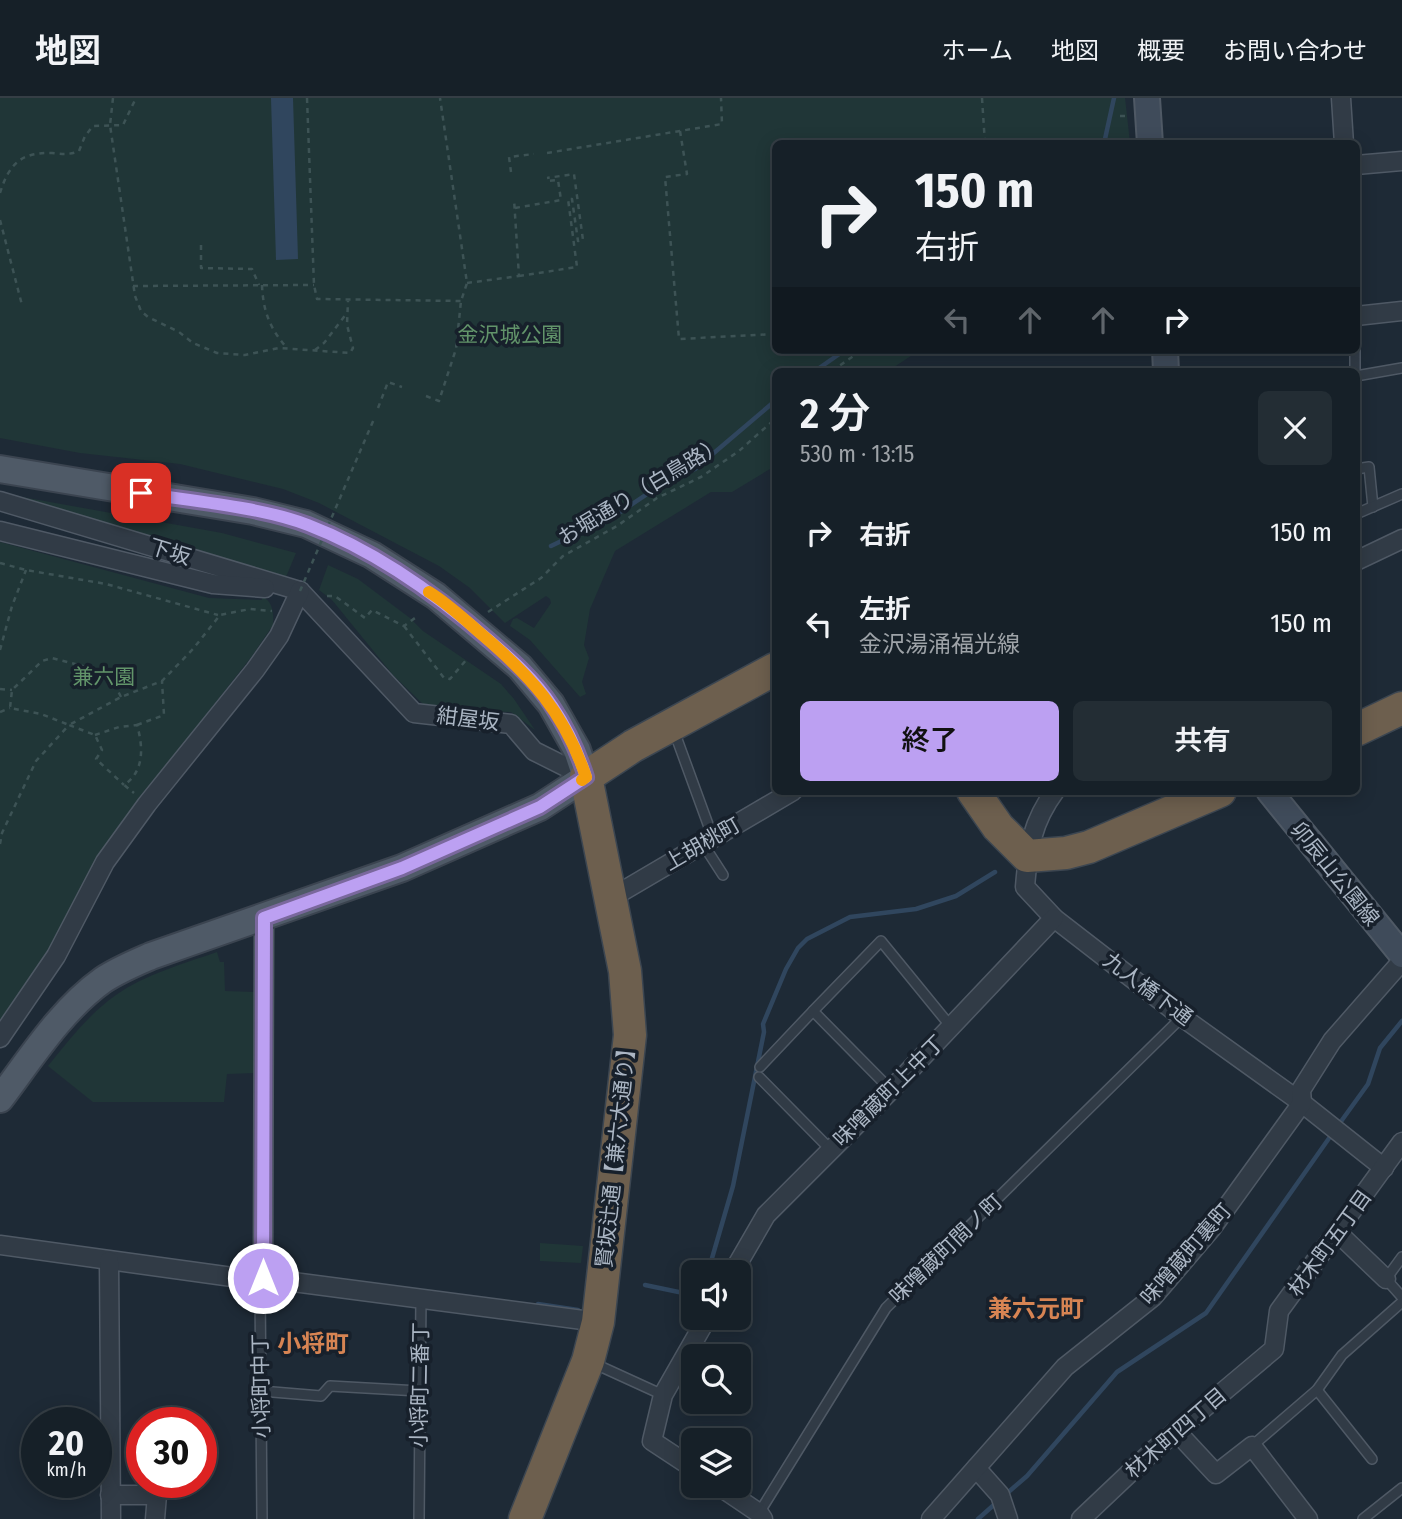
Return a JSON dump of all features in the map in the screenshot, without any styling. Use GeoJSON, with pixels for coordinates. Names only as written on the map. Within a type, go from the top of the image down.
{"type":"FeatureCollection","features":[{"type":"Feature","properties":{"kind":"highway"},"geometry":{"type":"LineString","coordinates":[[586,777],[634,746],[772,671]]}},
{"type":"Feature","properties":{"kind":"highway"},"geometry":{"type":"LineString","coordinates":[[1360,728],[1402,708]]}},
{"type":"Feature","properties":{"kind":"highway","name":"賢坂辻通【兼六大通り】"},"geometry":{"type":"LineString","coordinates":[[524,1519],[589,1361],[598,1322],[630,1035],[625,971],[586,777]]}},
{"type":"Feature","properties":{"kind":"highway"},"geometry":{"type":"LineString","coordinates":[[975,795],[999,827],[1027,856],[1066,853],[1089,847],[1211,795]]}},
{"type":"Feature","properties":{"kind":"main road"},"geometry":{"type":"LineString","coordinates":[[0,469],[253,511],[306,524],[372,555],[436,596],[478,617],[551,704],[577,750],[586,777],[540,807],[402,868],[151,956],[120,970],[89,992],[48,1036],[0,1099]]}},
{"type":"Feature","properties":{"kind":"street"},"geometry":{"type":"LineString","coordinates":[[1341,98],[1344,140]]}},
{"type":"Feature","properties":{"kind":"street"},"geometry":{"type":"LineString","coordinates":[[1140,107],[1149,140]]}},
{"type":"Feature","properties":{"kind":"street"},"geometry":{"type":"LineString","coordinates":[[1360,165],[1402,161]]}},
{"type":"Feature","properties":{"kind":"street"},"geometry":{"type":"LineString","coordinates":[[1360,312],[1402,311]]}},
{"type":"Feature","properties":{"kind":"street","name":"下坂"},"geometry":{"type":"LineString","coordinates":[[0,501],[300,591]]}},
{"type":"Feature","properties":{"kind":"street"},"geometry":{"type":"LineString","coordinates":[[0,531],[213,584],[300,591],[279,636],[255,670],[147,804],[105,862],[56,956],[0,1038]]}},
{"type":"Feature","properties":{"kind":"street"},"geometry":{"type":"LineString","coordinates":[[1360,559],[1402,538]]}},
{"type":"Feature","properties":{"kind":"street","name":"紺屋坂"},"geometry":{"type":"LineString","coordinates":[[300,591],[414,713],[511,724],[534,751],[586,777]]}},
{"type":"Feature","properties":{"kind":"street","name":"上胡桃町"},"geometry":{"type":"LineString","coordinates":[[611,898],[786,795]]}},
{"type":"Feature","properties":{"kind":"street","name":"九人橋下通"},"geometry":{"type":"LineString","coordinates":[[1052,795],[1040,811],[1027,856],[1025,887],[1054,918],[1182,1017],[1303,1103],[1384,1168]]}},
{"type":"Feature","properties":{"kind":"street","name":"卯辰山公園線"},"geometry":{"type":"LineString","coordinates":[[1272,795],[1402,958]]}},
{"type":"Feature","properties":{"kind":"street","name":"小将町中丁"},"geometry":{"type":"LineString","coordinates":[[263,1278],[264,918]]}},
{"type":"Feature","properties":{"kind":"street","name":"味噌蔵町上中丁"},"geometry":{"type":"LineString","coordinates":[[740,1260],[766,1215],[891,1090],[1054,918]]}},
{"type":"Feature","properties":{"kind":"street","name":"味噌蔵町裏町"},"geometry":{"type":"LineString","coordinates":[[931,1519],[1065,1367],[1153,1297],[1211,1229],[1303,1103],[1301,1090],[1332,1041],[1402,958]]}},
{"type":"Feature","properties":{"kind":"street","name":"材木町五丁目"},"geometry":{"type":"LineString","coordinates":[[1274,1349],[1279,1311],[1402,1142]]}},
{"type":"Feature","properties":{"kind":"street"},"geometry":{"type":"LineString","coordinates":[[1338,1233],[1386,1279]]}},
{"type":"Feature","properties":{"kind":"street","name":"小将町二番丁"},"geometry":{"type":"LineString","coordinates":[[0,1245],[254,1280],[263,1278],[421,1297]]}},
{"type":"Feature","properties":{"kind":"street"},"geometry":{"type":"LineString","coordinates":[[109,1261],[110,1407]]}},
{"type":"Feature","properties":{"kind":"street"},"geometry":{"type":"LineString","coordinates":[[421,1297],[598,1322]]}},
{"type":"Feature","properties":{"kind":"street"},"geometry":{"type":"LineString","coordinates":[[681,1460],[652,1441],[663,1395],[700,1330]]}},
{"type":"Feature","properties":{"kind":"street","name":"材木町四丁目"},"geometry":{"type":"LineString","coordinates":[[1081,1519],[1176,1431],[1274,1349]]}},
{"type":"Feature","properties":{"kind":"street"},"geometry":{"type":"LineString","coordinates":[[1176,1431],[1216,1474],[1252,1446],[1308,1519]]}},
{"type":"Feature","properties":{"kind":"street"},"geometry":{"type":"LineString","coordinates":[[976,1468],[1004,1506]]}},
{"type":"Feature","properties":{"kind":"street"},"geometry":{"type":"LineString","coordinates":[[112,1495],[157,1495],[155,1519]]}},
{"type":"Feature","properties":{"kind":"street"},"geometry":{"type":"LineString","coordinates":[[110,1498],[111,1519]]}},
{"type":"Feature","properties":{"kind":"street"},"geometry":{"type":"LineString","coordinates":[[734,1498],[759,1517]]}},
{"type":"Feature","properties":{"kind":"lane"},"geometry":{"type":"LineString","coordinates":[[1360,373],[1402,368]]}},
{"type":"Feature","properties":{"kind":"lane"},"geometry":{"type":"LineString","coordinates":[[1360,468],[1369,467],[1373,507]]}},
{"type":"Feature","properties":{"kind":"lane"},"geometry":{"type":"LineString","coordinates":[[1360,512],[1402,494]]}},
{"type":"Feature","properties":{"kind":"lane"},"geometry":{"type":"LineString","coordinates":[[671,725],[708,841],[723,876]]}},
{"type":"Feature","properties":{"kind":"lane"},"geometry":{"type":"LineString","coordinates":[[831,1150],[760,1072],[813,1011],[881,941],[951,1028]]}},
{"type":"Feature","properties":{"kind":"lane"},"geometry":{"type":"LineString","coordinates":[[813,1011],[891,1090]]}},
{"type":"Feature","properties":{"kind":"lane","name":"味噌蔵町間ノ町"},"geometry":{"type":"LineString","coordinates":[[759,1517],[886,1308],[1182,1017]]}},
{"type":"Feature","properties":{"kind":"lane"},"geometry":{"type":"LineString","coordinates":[[1252,1446],[1317,1390],[1342,1355],[1402,1300],[1386,1279],[1402,1257]]}},
{"type":"Feature","properties":{"kind":"lane","name":"小将町中丁"},"geometry":{"type":"LineString","coordinates":[[262,1519],[260,1287],[263,1278]]}},
{"type":"Feature","properties":{"kind":"lane","name":"小将町二番丁"},"geometry":{"type":"LineString","coordinates":[[419,1519],[421,1297]]}},
{"type":"Feature","properties":{"kind":"lane"},"geometry":{"type":"LineString","coordinates":[[589,1361],[663,1395]]}},
{"type":"Feature","properties":{"kind":"lane"},"geometry":{"type":"LineString","coordinates":[[261,1391],[321,1395],[330,1386],[419,1391]]}},
{"type":"Feature","properties":{"kind":"lane"},"geometry":{"type":"LineString","coordinates":[[1317,1390],[1372,1459]]}},
{"type":"Feature","properties":{"kind":"lane"},"geometry":{"type":"LineString","coordinates":[[1363,1519],[1402,1488]]}},
{"type":"Feature","properties":{"kind":"path"},"geometry":{"type":"LineString","coordinates":[[113,98],[110,125],[133,286],[141,311],[205,349],[245,355],[279,348],[350,353],[353,348],[347,325],[348,301]]}},
{"type":"Feature","properties":{"kind":"path"},"geometry":{"type":"LineString","coordinates":[[0,193],[16,162],[34,152],[72,154],[79,151],[93,126],[123,125],[136,98]]}},
{"type":"Feature","properties":{"kind":"path"},"geometry":{"type":"LineString","coordinates":[[307,98],[314,285],[317,299],[461,302]]}},
{"type":"Feature","properties":{"kind":"path"},"geometry":{"type":"LineString","coordinates":[[426,396],[439,401],[456,349],[461,302],[467,284],[440,98]]}},
{"type":"Feature","properties":{"kind":"path"},"geometry":{"type":"LineString","coordinates":[[547,153],[722,124],[721,98]]}},
{"type":"Feature","properties":{"kind":"path"},"geometry":{"type":"LineString","coordinates":[[982,98],[985,140]]}},
{"type":"Feature","properties":{"kind":"path"},"geometry":{"type":"LineString","coordinates":[[1120,117],[1140,107]]}},
{"type":"Feature","properties":{"kind":"path"},"geometry":{"type":"LineString","coordinates":[[681,131],[687,174],[665,177],[679,339],[772,334]]}},
{"type":"Feature","properties":{"kind":"path"},"geometry":{"type":"LineString","coordinates":[[511,172],[509,158],[534,154]]}},
{"type":"Feature","properties":{"kind":"path"},"geometry":{"type":"LineString","coordinates":[[467,284],[577,267],[568,199],[572,199],[578,241],[583,240],[574,174],[547,180],[558,180],[561,200],[515,208]]}},
{"type":"Feature","properties":{"kind":"path"},"geometry":{"type":"LineString","coordinates":[[514,199],[519,276]]}},
{"type":"Feature","properties":{"kind":"path"},"geometry":{"type":"LineString","coordinates":[[0,220],[22,304]]}},
{"type":"Feature","properties":{"kind":"path"},"geometry":{"type":"LineString","coordinates":[[201,245],[201,268],[253,269],[260,285],[262,304],[269,324],[287,349]]}},
{"type":"Feature","properties":{"kind":"path"},"geometry":{"type":"LineString","coordinates":[[133,286],[314,285]]}},
{"type":"Feature","properties":{"kind":"path"},"geometry":{"type":"LineString","coordinates":[[315,350],[324,343],[347,313]]}},
{"type":"Feature","properties":{"kind":"path"},"geometry":{"type":"LineString","coordinates":[[836,368],[856,354]]}},
{"type":"Feature","properties":{"kind":"path"},"geometry":{"type":"LineString","coordinates":[[378,408],[388,382],[402,387]]}},
{"type":"Feature","properties":{"kind":"path"},"geometry":{"type":"LineString","coordinates":[[300,591],[374,419]]}},
{"type":"Feature","properties":{"kind":"path","name":"お堀通り（白鳥路）"},"geometry":{"type":"LineString","coordinates":[[478,617],[541,578],[563,556],[617,526],[657,498],[701,477],[738,451],[772,422]]}},
{"type":"Feature","properties":{"kind":"path"},"geometry":{"type":"LineString","coordinates":[[0,563],[106,584],[220,615],[250,609],[272,611]]}},
{"type":"Feature","properties":{"kind":"path"},"geometry":{"type":"LineString","coordinates":[[0,650],[12,606],[26,570]]}},
{"type":"Feature","properties":{"kind":"path"},"geometry":{"type":"LineString","coordinates":[[320,597],[335,596],[365,618],[372,610],[376,610],[404,626],[444,678],[450,679],[467,659]]}},
{"type":"Feature","properties":{"kind":"path"},"geometry":{"type":"LineString","coordinates":[[0,844],[1,832],[36,761],[69,726],[121,697],[162,681],[193,649],[220,615]]}},
{"type":"Feature","properties":{"kind":"path"},"geometry":{"type":"LineString","coordinates":[[404,626],[415,618]]}},
{"type":"Feature","properties":{"kind":"path"},"geometry":{"type":"LineString","coordinates":[[10,709],[12,690],[43,661],[52,658],[109,673],[121,697]]}},
{"type":"Feature","properties":{"kind":"path"},"geometry":{"type":"LineString","coordinates":[[0,712],[10,709],[41,715],[95,735],[164,715],[162,681]]}},
{"type":"Feature","properties":{"kind":"path"},"geometry":{"type":"LineString","coordinates":[[0,689],[12,690]]}},
{"type":"Feature","properties":{"kind":"path"},"geometry":{"type":"LineString","coordinates":[[124,785],[132,780],[141,758],[143,746],[136,725]]}},
{"type":"Feature","properties":{"kind":"path"},"geometry":{"type":"LineString","coordinates":[[95,735],[102,750],[96,759],[147,804]]}},
{"type":"Feature","properties":{"kind":"green space","name":"金沢城公園"},"geometry":{"type":"Polygon","coordinates":[[[0,98],[1125,98],[1130,140],[772,140],[772,354],[914,354],[893,368],[772,368],[772,468],[732,492],[711,492],[615,551],[590,609],[584,645],[589,658],[582,682],[586,694],[580,697],[530,640],[510,626],[513,619],[517,618],[534,628],[551,603],[546,596],[505,623],[470,588],[439,566],[319,503],[283,489],[180,464],[80,453],[0,438],[0,98]]]}},
{"type":"Feature","properties":{"kind":"green space"},"geometry":{"type":"Polygon","coordinates":[[[0,493],[222,533],[296,553],[286,577],[0,493]]]}},
{"type":"Feature","properties":{"kind":"green space","name":"兼六園"},"geometry":{"type":"Polygon","coordinates":[[[0,542],[209,598],[262,600],[262,597],[271,605],[273,625],[252,656],[130,812],[46,959],[0,1026],[0,542]]]}},
{"type":"Feature","properties":{"kind":"green space"},"geometry":{"type":"Polygon","coordinates":[[[328,565],[358,579],[423,631],[501,684],[535,730],[511,712],[426,707],[393,675],[332,600],[319,590],[328,565]]]}},
{"type":"Feature","properties":{"kind":"green space"},"geometry":{"type":"Polygon","coordinates":[[[217,952],[220,962],[224,962],[225,991],[254,992],[254,1073],[227,1074],[224,1102],[93,1102],[48,1066],[88,1019],[116,995],[152,975],[217,952]]]}},
{"type":"Feature","properties":{"kind":"green space"},"geometry":{"type":"Polygon","coordinates":[[[540,1243],[583,1246],[581,1263],[540,1261],[540,1243]]]}},
{"type":"Feature","properties":{"kind":"water"},"geometry":{"type":"Polygon","coordinates":[[[271,98],[293,98],[298,259],[276,260],[271,98]]]}},
{"type":"Feature","properties":{"kind":"waterway"},"geometry":{"type":"LineString","coordinates":[[1106,140],[1114,98]]}},
{"type":"Feature","properties":{"kind":"waterway"},"geometry":{"type":"LineString","coordinates":[[819,368],[839,354]]}},
{"type":"Feature","properties":{"kind":"waterway"},"geometry":{"type":"LineString","coordinates":[[551,546],[601,525],[662,484],[695,469],[772,404]]}},
{"type":"Feature","properties":{"kind":"waterway"},"geometry":{"type":"LineString","coordinates":[[711,1260],[733,1186],[764,1032],[763,1024],[786,969],[798,948],[807,939],[850,917],[916,909],[956,896],[995,872]]}},
{"type":"Feature","properties":{"kind":"waterway"},"geometry":{"type":"LineString","coordinates":[[1337,1127],[1368,1084],[1380,1048],[1402,1021]]}},
{"type":"Feature","properties":{"kind":"waterway"},"geometry":{"type":"LineString","coordinates":[[1005,1495],[1027,1476],[1117,1372],[1206,1313],[1332,1134]]}},
{"type":"Feature","properties":{"kind":"waterway"},"geometry":{"type":"LineString","coordinates":[[645,1285],[681,1292]]}},
{"type":"Feature","properties":{"kind":"waterway"},"geometry":{"type":"LineString","coordinates":[[538,1304],[578,1310]]}},
{"type":"Feature","properties":{"kind":"waterway"},"geometry":{"type":"LineString","coordinates":[[978,1519],[996,1503]]}},
{"type":"Feature","properties":{"kind":"slow traffic"},"geometry":{"type":"LineString","coordinates":[[429,592],[520,667],[551,704],[577,750],[586,777],[582,780]]}},
{"type":"Feature","properties":{"kind":"district","name":"兼六元町"},"geometry":{"type":"Point","coordinates":[1036,1309]}},
{"type":"Feature","properties":{"kind":"district","name":"小将町"},"geometry":{"type":"Point","coordinates":[313,1344]}},
{"type":"Feature","properties":{"kind":"route"},"geometry":{"type":"LineString","coordinates":[[141,493],[253,511],[306,524],[372,555],[436,596],[520,667],[551,704],[577,750],[586,777],[540,807],[402,868],[264,918],[263,1278]]}}]}
